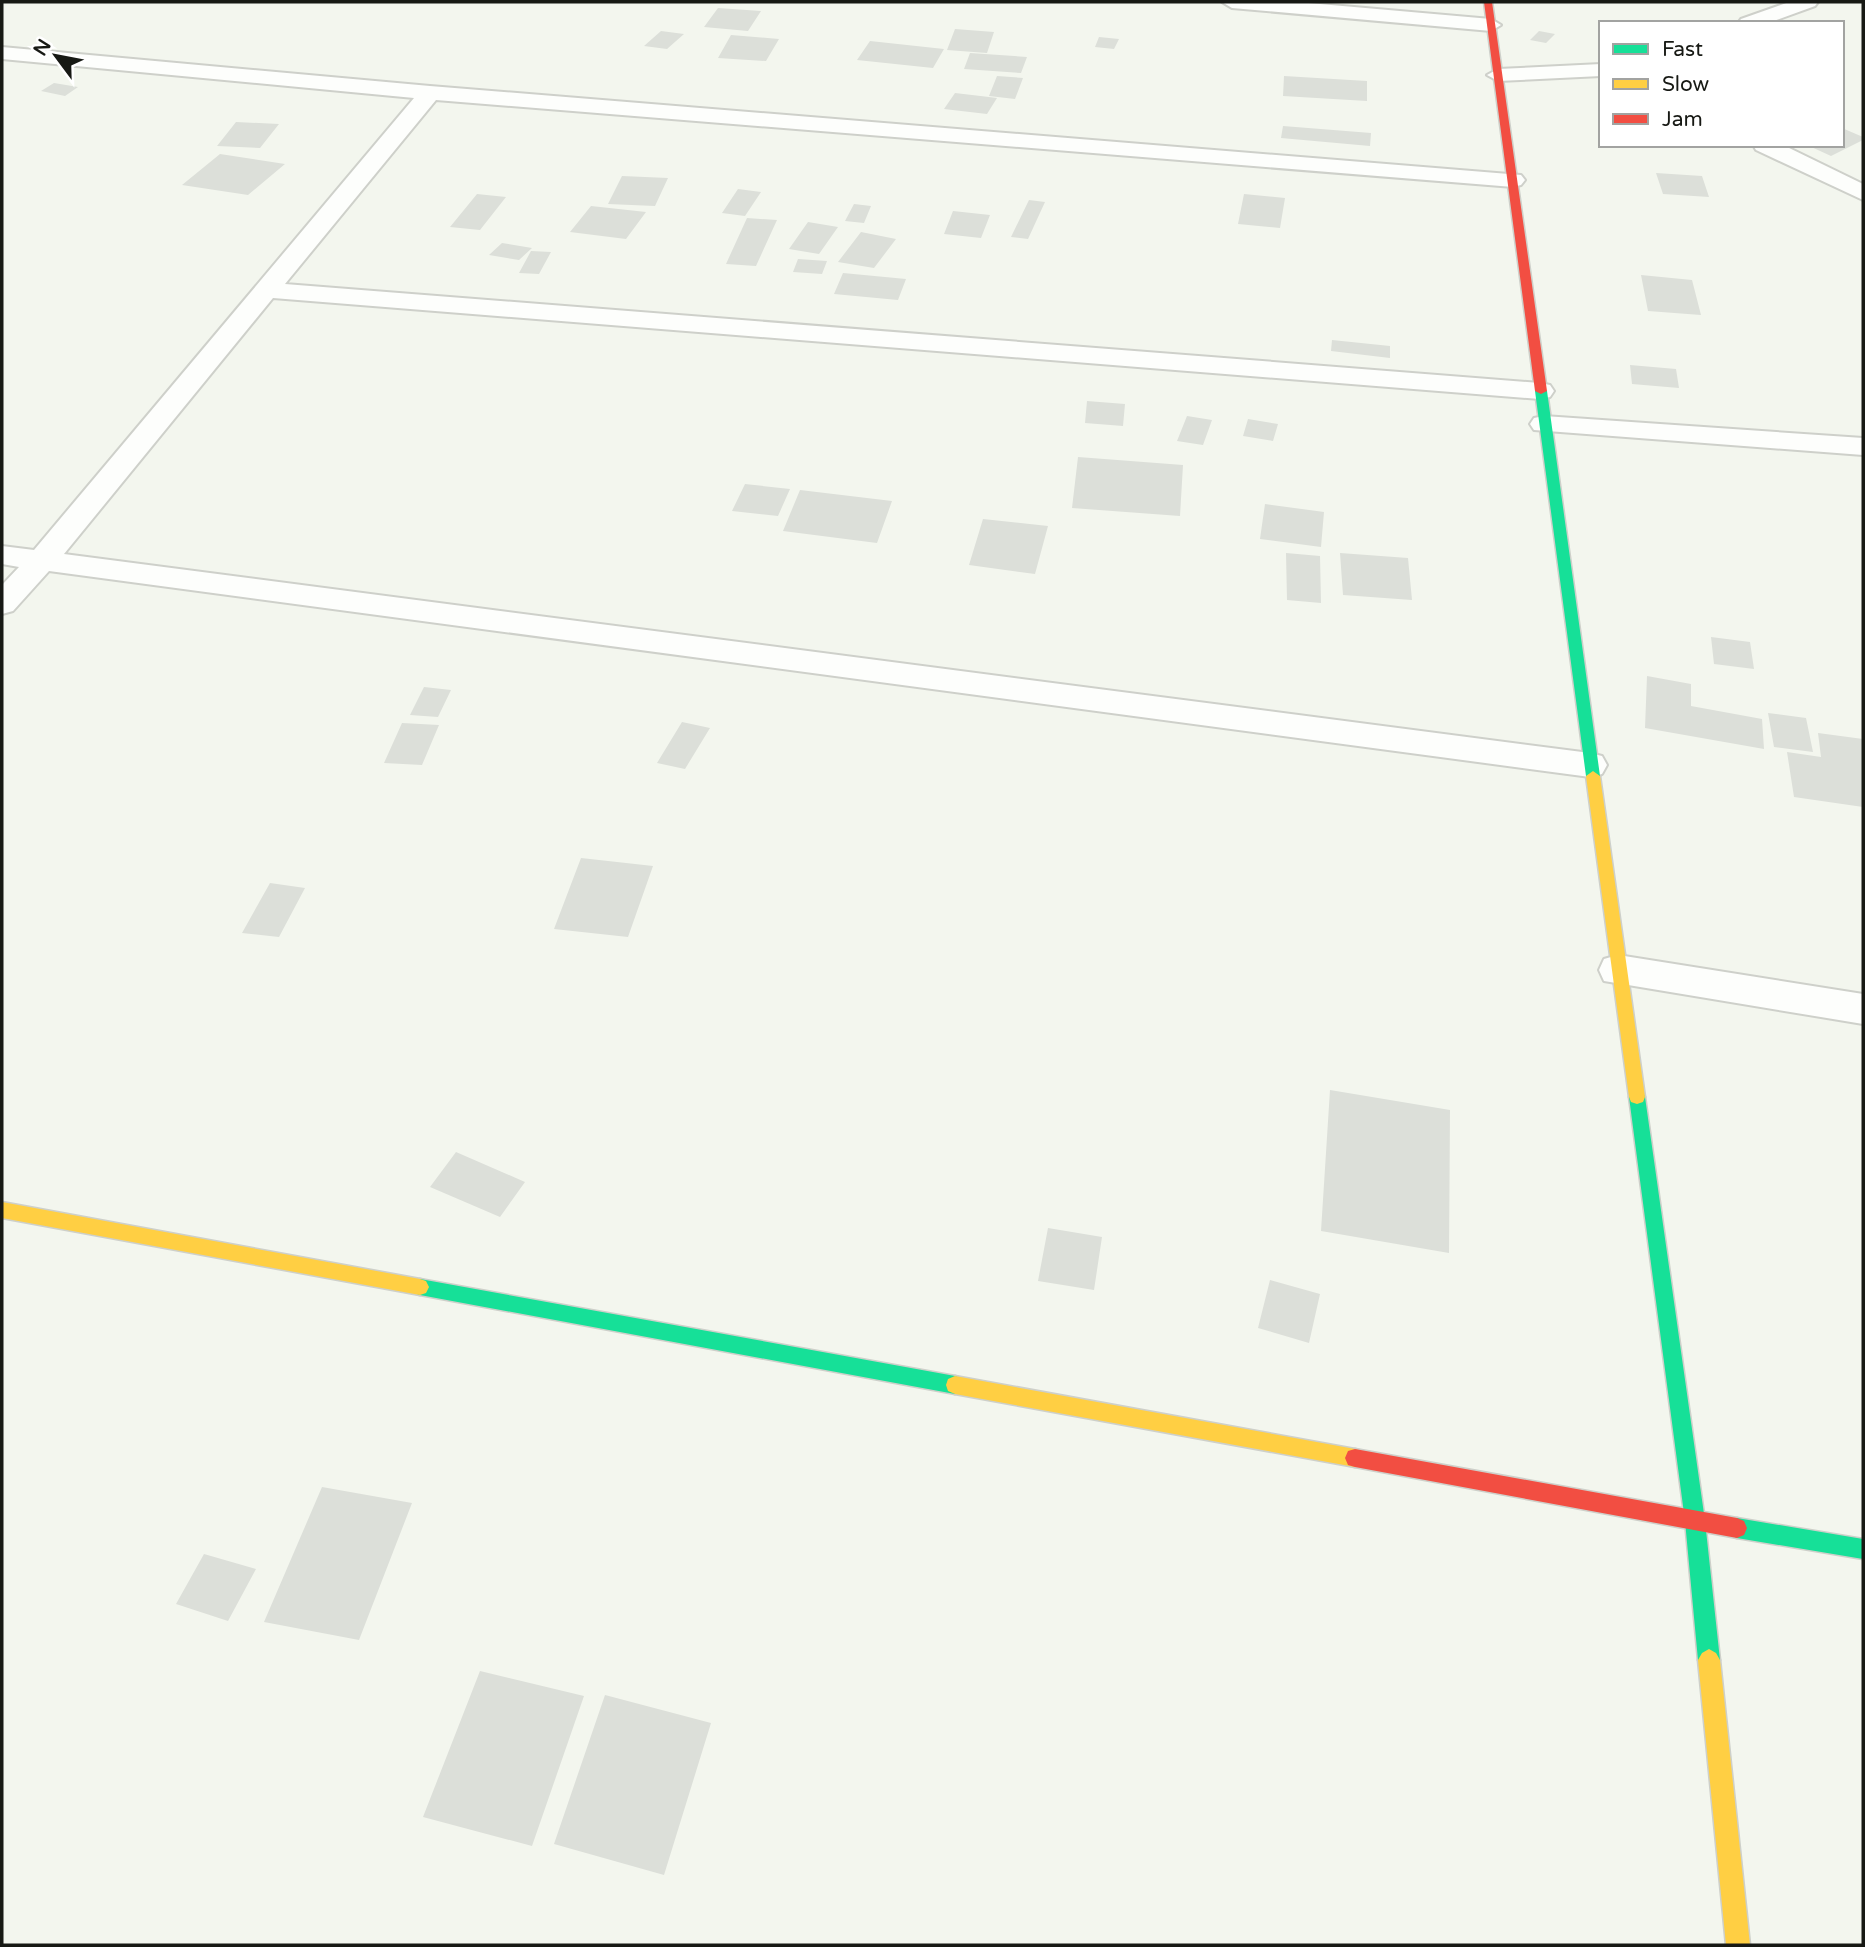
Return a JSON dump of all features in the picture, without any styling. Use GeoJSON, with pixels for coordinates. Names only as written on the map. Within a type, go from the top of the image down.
{"type":"FeatureCollection","features":[{"type":"Feature","properties":{"kind":"street"},"geometry":{"type":"LineString","coordinates":[[1232,2],[1491,25]]}},
{"type":"Feature","properties":{"kind":"street"},"geometry":{"type":"LineString","coordinates":[[1488,2],[1695,1521],[1738,1945]]}},
{"type":"Feature","properties":{"kind":"street"},"geometry":{"type":"LineString","coordinates":[[1754,21],[1808,2]]}},
{"type":"Feature","properties":{"kind":"street"},"geometry":{"type":"LineString","coordinates":[[2,53],[430,93],[1513,180]]}},
{"type":"Feature","properties":{"kind":"street"},"geometry":{"type":"LineString","coordinates":[[1498,75],[1599,70]]}},
{"type":"Feature","properties":{"kind":"street"},"geometry":{"type":"LineString","coordinates":[[2,604],[42,560],[430,93]]}},
{"type":"Feature","properties":{"kind":"street"},"geometry":{"type":"LineString","coordinates":[[1768,147],[1863,193]]}},
{"type":"Feature","properties":{"kind":"street"},"geometry":{"type":"LineString","coordinates":[[266,290],[1540,391]]}},
{"type":"Feature","properties":{"kind":"street"},"geometry":{"type":"LineString","coordinates":[[1544,424],[1863,447]]}},
{"type":"Feature","properties":{"kind":"street"},"geometry":{"type":"LineString","coordinates":[[2,555],[1590,765]]}},
{"type":"Feature","properties":{"kind":"street"},"geometry":{"type":"LineString","coordinates":[[1618,970],[1863,1009]]}},
{"type":"Feature","properties":{"kind":"street"},"geometry":{"type":"LineString","coordinates":[[2,1210],[1695,1521],[1863,1549]]}},
{"type":"Feature","properties":{"kind":"building"},"geometry":{"type":"Polygon","coordinates":[[[718,8],[761,11],[748,31],[704,27],[718,8]]]}},
{"type":"Feature","properties":{"kind":"building"},"geometry":{"type":"Polygon","coordinates":[[[955,29],[994,32],[987,53],[947,50],[955,29]]]}},
{"type":"Feature","properties":{"kind":"building"},"geometry":{"type":"Polygon","coordinates":[[[661,31],[684,34],[667,49],[644,46],[661,31]]]}},
{"type":"Feature","properties":{"kind":"building"},"geometry":{"type":"Polygon","coordinates":[[[1539,31],[1555,34],[1546,43],[1530,40],[1539,31]]]}},
{"type":"Feature","properties":{"kind":"building"},"geometry":{"type":"Polygon","coordinates":[[[731,35],[779,39],[766,61],[718,58],[731,35]]]}},
{"type":"Feature","properties":{"kind":"building"},"geometry":{"type":"Polygon","coordinates":[[[1099,37],[1119,39],[1114,49],[1095,47],[1099,37]]]}},
{"type":"Feature","properties":{"kind":"building"},"geometry":{"type":"Polygon","coordinates":[[[870,41],[944,49],[933,68],[857,60],[870,41]]]}},
{"type":"Feature","properties":{"kind":"building"},"geometry":{"type":"Polygon","coordinates":[[[970,53],[1027,57],[1021,73],[964,69],[970,53]]]}},
{"type":"Feature","properties":{"kind":"building"},"geometry":{"type":"Polygon","coordinates":[[[997,76],[1023,78],[1015,99],[989,96],[997,76]]]}},
{"type":"Feature","properties":{"kind":"building"},"geometry":{"type":"Polygon","coordinates":[[[1284,76],[1367,81],[1367,101],[1283,96],[1284,76]]]}},
{"type":"Feature","properties":{"kind":"building"},"geometry":{"type":"Polygon","coordinates":[[[54,83],[78,87],[65,96],[41,91],[54,83]]]}},
{"type":"Feature","properties":{"kind":"building"},"geometry":{"type":"Polygon","coordinates":[[[955,93],[997,98],[987,114],[944,109],[955,93]]]}},
{"type":"Feature","properties":{"kind":"building"},"geometry":{"type":"Polygon","coordinates":[[[236,122],[279,124],[260,148],[217,146],[236,122]]]}},
{"type":"Feature","properties":{"kind":"building"},"geometry":{"type":"Polygon","coordinates":[[[1283,126],[1371,133],[1370,146],[1281,138],[1283,126]]]}},
{"type":"Feature","properties":{"kind":"building"},"geometry":{"type":"Polygon","coordinates":[[[1844,129],[1863,137],[1863,140],[1831,156],[1811,147],[1844,147],[1844,129]]]}},
{"type":"Feature","properties":{"kind":"building"},"geometry":{"type":"Polygon","coordinates":[[[220,154],[285,164],[248,195],[182,185],[220,154]]]}},
{"type":"Feature","properties":{"kind":"building"},"geometry":{"type":"Polygon","coordinates":[[[1656,173],[1702,176],[1709,197],[1663,194],[1656,173]]]}},
{"type":"Feature","properties":{"kind":"building"},"geometry":{"type":"Polygon","coordinates":[[[622,176],[668,178],[655,206],[608,204],[622,176]]]}},
{"type":"Feature","properties":{"kind":"building"},"geometry":{"type":"Polygon","coordinates":[[[738,189],[761,192],[745,216],[722,213],[738,189]]]}},
{"type":"Feature","properties":{"kind":"building"},"geometry":{"type":"Polygon","coordinates":[[[477,194],[506,197],[480,230],[450,227],[477,194]]]}},
{"type":"Feature","properties":{"kind":"building"},"geometry":{"type":"Polygon","coordinates":[[[1244,194],[1285,198],[1280,228],[1238,224],[1244,194]]]}},
{"type":"Feature","properties":{"kind":"building"},"geometry":{"type":"Polygon","coordinates":[[[1029,200],[1045,202],[1028,239],[1011,237],[1029,200]]]}},
{"type":"Feature","properties":{"kind":"building"},"geometry":{"type":"Polygon","coordinates":[[[854,204],[871,206],[864,223],[845,221],[854,204]]]}},
{"type":"Feature","properties":{"kind":"building"},"geometry":{"type":"Polygon","coordinates":[[[591,206],[646,212],[626,239],[570,232],[591,206]]]}},
{"type":"Feature","properties":{"kind":"building"},"geometry":{"type":"Polygon","coordinates":[[[953,211],[990,215],[981,238],[944,234],[953,211]]]}},
{"type":"Feature","properties":{"kind":"building"},"geometry":{"type":"Polygon","coordinates":[[[747,218],[777,220],[756,266],[726,264],[747,218]]]}},
{"type":"Feature","properties":{"kind":"building"},"geometry":{"type":"Polygon","coordinates":[[[808,222],[838,227],[819,254],[789,249],[808,222]]]}},
{"type":"Feature","properties":{"kind":"building"},"geometry":{"type":"Polygon","coordinates":[[[861,232],[896,239],[874,268],[838,262],[861,232]]]}},
{"type":"Feature","properties":{"kind":"building"},"geometry":{"type":"Polygon","coordinates":[[[502,243],[532,248],[519,260],[489,255],[502,243]]]}},
{"type":"Feature","properties":{"kind":"building"},"geometry":{"type":"Polygon","coordinates":[[[531,251],[551,252],[539,274],[519,273],[531,251]]]}},
{"type":"Feature","properties":{"kind":"building"},"geometry":{"type":"Polygon","coordinates":[[[798,259],[827,261],[822,274],[793,272],[798,259]]]}},
{"type":"Feature","properties":{"kind":"building"},"geometry":{"type":"Polygon","coordinates":[[[843,273],[906,279],[898,300],[834,294],[843,273]]]}},
{"type":"Feature","properties":{"kind":"building"},"geometry":{"type":"Polygon","coordinates":[[[1641,275],[1692,280],[1701,315],[1648,311],[1641,275]]]}},
{"type":"Feature","properties":{"kind":"building"},"geometry":{"type":"Polygon","coordinates":[[[1332,340],[1390,346],[1390,358],[1331,351],[1332,340]]]}},
{"type":"Feature","properties":{"kind":"building"},"geometry":{"type":"Polygon","coordinates":[[[1630,365],[1676,369],[1679,388],[1632,384],[1630,365]]]}},
{"type":"Feature","properties":{"kind":"building"},"geometry":{"type":"Polygon","coordinates":[[[1087,401],[1125,404],[1123,426],[1085,423],[1087,401]]]}},
{"type":"Feature","properties":{"kind":"building"},"geometry":{"type":"Polygon","coordinates":[[[1187,416],[1212,420],[1203,445],[1177,441],[1187,416]]]}},
{"type":"Feature","properties":{"kind":"building"},"geometry":{"type":"Polygon","coordinates":[[[1248,419],[1278,424],[1273,441],[1243,436],[1248,419]]]}},
{"type":"Feature","properties":{"kind":"building"},"geometry":{"type":"Polygon","coordinates":[[[1078,457],[1183,465],[1180,516],[1072,508],[1078,457]]]}},
{"type":"Feature","properties":{"kind":"building"},"geometry":{"type":"Polygon","coordinates":[[[745,484],[790,489],[778,516],[732,511],[745,484]]]}},
{"type":"Feature","properties":{"kind":"building"},"geometry":{"type":"Polygon","coordinates":[[[800,490],[892,501],[877,543],[783,531],[800,490]]]}},
{"type":"Feature","properties":{"kind":"building"},"geometry":{"type":"Polygon","coordinates":[[[1265,504],[1324,512],[1321,547],[1260,539],[1265,504]]]}},
{"type":"Feature","properties":{"kind":"building"},"geometry":{"type":"Polygon","coordinates":[[[983,519],[1048,526],[1035,574],[969,565],[983,519]]]}},
{"type":"Feature","properties":{"kind":"building"},"geometry":{"type":"Polygon","coordinates":[[[1286,553],[1320,556],[1321,603],[1287,600],[1286,553]]]}},
{"type":"Feature","properties":{"kind":"building"},"geometry":{"type":"Polygon","coordinates":[[[1340,553],[1408,558],[1412,600],[1343,595],[1340,553]]]}},
{"type":"Feature","properties":{"kind":"building"},"geometry":{"type":"Polygon","coordinates":[[[1711,637],[1750,642],[1754,669],[1714,664],[1711,637]]]}},
{"type":"Feature","properties":{"kind":"building"},"geometry":{"type":"Polygon","coordinates":[[[1647,676],[1691,684],[1691,706],[1762,719],[1764,749],[1645,728],[1647,676]]]}},
{"type":"Feature","properties":{"kind":"building"},"geometry":{"type":"Polygon","coordinates":[[[424,687],[451,690],[438,717],[410,715],[424,687]]]}},
{"type":"Feature","properties":{"kind":"building"},"geometry":{"type":"Polygon","coordinates":[[[1768,713],[1806,718],[1813,752],[1774,747],[1768,713]]]}},
{"type":"Feature","properties":{"kind":"building"},"geometry":{"type":"Polygon","coordinates":[[[682,722],[710,728],[685,769],[657,763],[682,722]]]}},
{"type":"Feature","properties":{"kind":"building"},"geometry":{"type":"Polygon","coordinates":[[[402,723],[439,725],[422,765],[384,763],[402,723]]]}},
{"type":"Feature","properties":{"kind":"building"},"geometry":{"type":"Polygon","coordinates":[[[1818,733],[1863,739],[1863,807],[1794,797],[1787,752],[1821,757],[1818,733]]]}},
{"type":"Feature","properties":{"kind":"building"},"geometry":{"type":"Polygon","coordinates":[[[581,858],[653,866],[628,937],[554,929],[581,858]]]}},
{"type":"Feature","properties":{"kind":"building"},"geometry":{"type":"Polygon","coordinates":[[[270,883],[305,888],[279,937],[242,933],[270,883]]]}},
{"type":"Feature","properties":{"kind":"building"},"geometry":{"type":"Polygon","coordinates":[[[1330,1090],[1450,1110],[1449,1253],[1321,1231],[1330,1090]]]}},
{"type":"Feature","properties":{"kind":"building"},"geometry":{"type":"Polygon","coordinates":[[[456,1152],[525,1182],[500,1217],[430,1187],[456,1152]]]}},
{"type":"Feature","properties":{"kind":"building"},"geometry":{"type":"Polygon","coordinates":[[[1048,1228],[1102,1237],[1094,1290],[1038,1281],[1048,1228]]]}},
{"type":"Feature","properties":{"kind":"building"},"geometry":{"type":"Polygon","coordinates":[[[1270,1280],[1320,1294],[1309,1343],[1258,1328],[1270,1280]]]}},
{"type":"Feature","properties":{"kind":"building"},"geometry":{"type":"Polygon","coordinates":[[[322,1487],[412,1503],[359,1640],[264,1622],[322,1487]]]}},
{"type":"Feature","properties":{"kind":"building"},"geometry":{"type":"Polygon","coordinates":[[[204,1554],[256,1569],[228,1621],[176,1604],[204,1554]]]}},
{"type":"Feature","properties":{"kind":"building"},"geometry":{"type":"Polygon","coordinates":[[[480,1671],[584,1696],[532,1846],[423,1817],[480,1671]]]}},
{"type":"Feature","properties":{"kind":"building"},"geometry":{"type":"Polygon","coordinates":[[[605,1695],[711,1723],[664,1875],[554,1844],[605,1695]]]}},
{"type":"Feature","properties":{"kind":"traffic: fast"},"geometry":{"type":"LineString","coordinates":[[1541,391],[1593,776]]}},
{"type":"Feature","properties":{"kind":"traffic: fast"},"geometry":{"type":"LineString","coordinates":[[1637,1097],[1695,1521],[1709,1660]]}},
{"type":"Feature","properties":{"kind":"traffic: fast"},"geometry":{"type":"LineString","coordinates":[[420,1287],[955,1385]]}},
{"type":"Feature","properties":{"kind":"traffic: fast"},"geometry":{"type":"LineString","coordinates":[[1737,1528],[1863,1549]]}},
{"type":"Feature","properties":{"kind":"traffic: slow"},"geometry":{"type":"LineString","coordinates":[[1593,776],[1637,1097]]}},
{"type":"Feature","properties":{"kind":"traffic: slow"},"geometry":{"type":"LineString","coordinates":[[2,1210],[420,1287]]}},
{"type":"Feature","properties":{"kind":"traffic: slow"},"geometry":{"type":"LineString","coordinates":[[955,1385],[1355,1458]]}},
{"type":"Feature","properties":{"kind":"traffic: slow"},"geometry":{"type":"LineString","coordinates":[[1709,1660],[1738,1945]]}},
{"type":"Feature","properties":{"kind":"traffic: jam"},"geometry":{"type":"LineString","coordinates":[[1488,2],[1541,391]]}},
{"type":"Feature","properties":{"kind":"traffic: jam"},"geometry":{"type":"LineString","coordinates":[[1355,1458],[1737,1528]]}}]}
